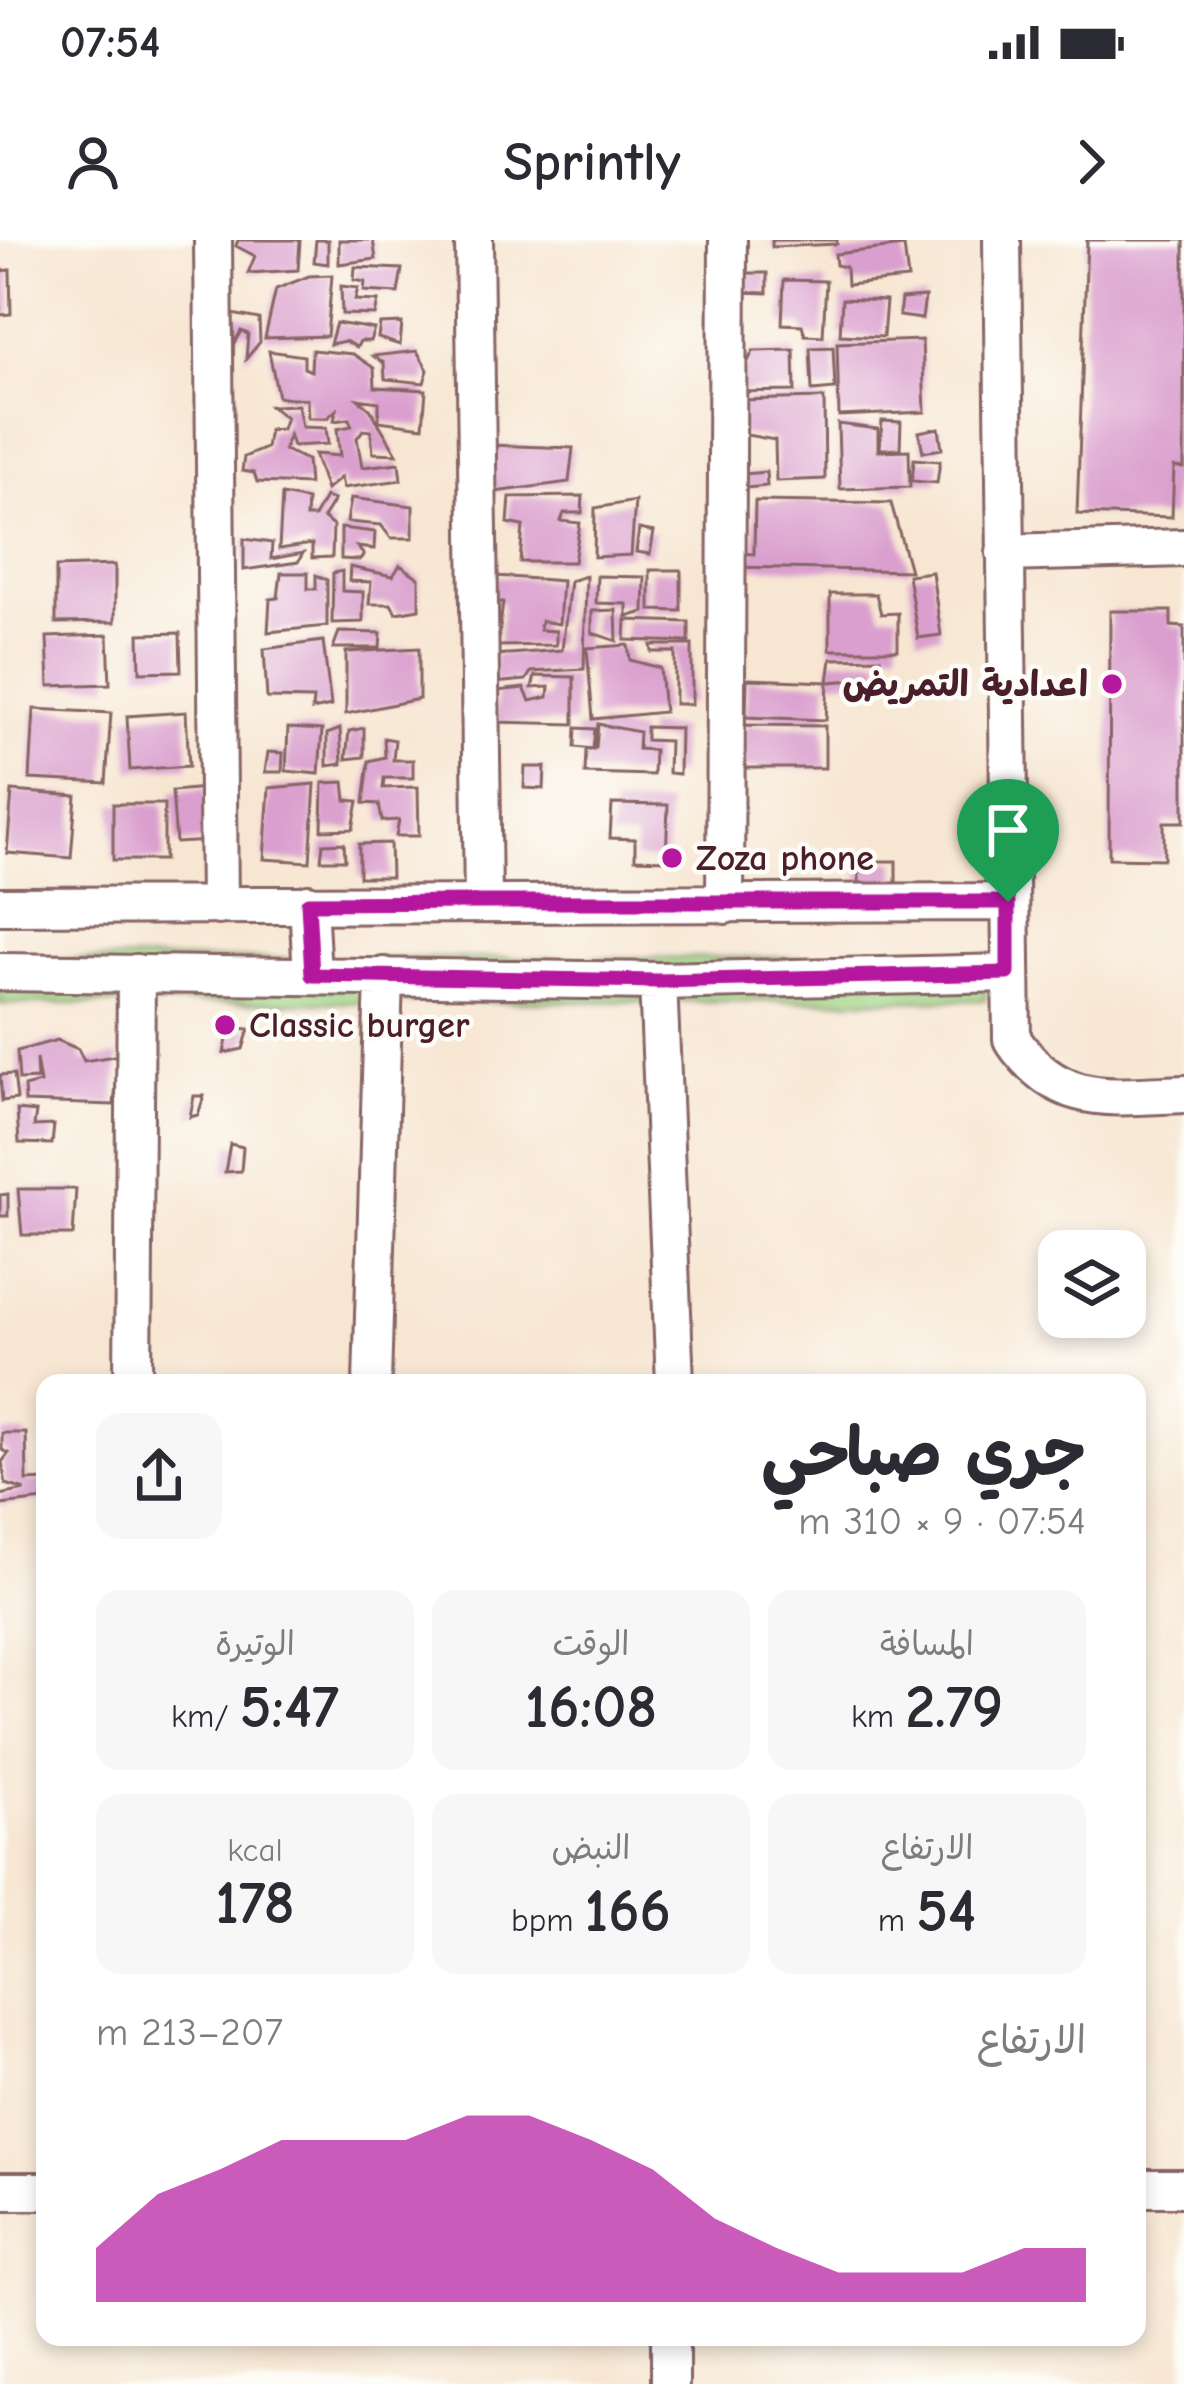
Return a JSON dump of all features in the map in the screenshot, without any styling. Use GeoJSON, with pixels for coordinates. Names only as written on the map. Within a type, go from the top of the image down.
{"type":"FeatureCollection","features":[{"type":"Feature","properties":{"kind":"street"},"geometry":{"type":"LineString","coordinates":[[213,240],[219,907]]}},
{"type":"Feature","properties":{"kind":"street"},"geometry":{"type":"LineString","coordinates":[[474,240],[483,902]]}},
{"type":"Feature","properties":{"kind":"street"},"geometry":{"type":"LineString","coordinates":[[725,905],[728,240]]}},
{"type":"Feature","properties":{"kind":"street"},"geometry":{"type":"LineString","coordinates":[[1002,240],[1012,1039],[1033,1070],[1055,1085],[1095,1096],[1184,1094]]}},
{"type":"Feature","properties":{"kind":"street"},"geometry":{"type":"LineString","coordinates":[[1005,553],[1184,548]]}},
{"type":"Feature","properties":{"kind":"street"},"geometry":{"type":"LineString","coordinates":[[0,906],[1008,902]]}},
{"type":"Feature","properties":{"kind":"street"},"geometry":{"type":"LineString","coordinates":[[308,903],[312,975]]}},
{"type":"Feature","properties":{"kind":"street"},"geometry":{"type":"LineString","coordinates":[[0,972],[658,981],[1008,973]]}},
{"type":"Feature","properties":{"kind":"street"},"geometry":{"type":"LineString","coordinates":[[133,1374],[136,973]]}},
{"type":"Feature","properties":{"kind":"street"},"geometry":{"type":"LineString","coordinates":[[372,1374],[384,976]]}},
{"type":"Feature","properties":{"kind":"street"},"geometry":{"type":"LineString","coordinates":[[658,981],[675,1374]]}},
{"type":"Feature","properties":{"kind":"street"},"geometry":{"type":"LineString","coordinates":[[1146,2188],[1184,2188]]}},
{"type":"Feature","properties":{"kind":"street"},"geometry":{"type":"LineString","coordinates":[[0,2192],[36,2192]]}},
{"type":"Feature","properties":{"kind":"street"},"geometry":{"type":"LineString","coordinates":[[670,2346],[670,2384]]}},
{"type":"Feature","properties":{"kind":"green space"},"geometry":{"type":"Polygon","coordinates":[[[987,957],[985,1000],[0,1004],[0,960],[987,957]]]}},
{"type":"Feature","properties":{"kind":"building"},"geometry":{"type":"Polygon","coordinates":[[[238,240],[300,240],[298,270],[248,273],[255,256],[236,246],[238,240]]]}},
{"type":"Feature","properties":{"kind":"building"},"geometry":{"type":"Polygon","coordinates":[[[316,240],[328,240],[328,264],[314,262],[316,240]]]}},
{"type":"Feature","properties":{"kind":"building"},"geometry":{"type":"Polygon","coordinates":[[[339,240],[373,240],[376,259],[339,264],[339,240]]]}},
{"type":"Feature","properties":{"kind":"building"},"geometry":{"type":"Polygon","coordinates":[[[772,240],[837,240],[837,244],[772,247],[772,240]]]}},
{"type":"Feature","properties":{"kind":"building"},"geometry":{"type":"Polygon","coordinates":[[[1087,240],[1184,240],[1184,468],[1174,467],[1172,517],[1077,514],[1087,240]]]}},
{"type":"Feature","properties":{"kind":"building"},"geometry":{"type":"Polygon","coordinates":[[[904,246],[908,279],[847,285],[846,267],[836,265],[835,254],[904,246]]]}},
{"type":"Feature","properties":{"kind":"building"},"geometry":{"type":"Polygon","coordinates":[[[355,267],[402,269],[398,293],[364,291],[365,282],[354,280],[355,267]]]}},
{"type":"Feature","properties":{"kind":"building"},"geometry":{"type":"Polygon","coordinates":[[[10,270],[11,314],[0,315],[0,271],[10,270]]]}},
{"type":"Feature","properties":{"kind":"building"},"geometry":{"type":"Polygon","coordinates":[[[742,273],[767,273],[767,293],[742,292],[742,273]]]}},
{"type":"Feature","properties":{"kind":"building"},"geometry":{"type":"Polygon","coordinates":[[[332,275],[327,336],[265,338],[276,289],[309,276],[332,275]]]}},
{"type":"Feature","properties":{"kind":"building"},"geometry":{"type":"Polygon","coordinates":[[[784,280],[826,281],[823,336],[805,335],[802,325],[782,324],[784,280]]]}},
{"type":"Feature","properties":{"kind":"building"},"geometry":{"type":"Polygon","coordinates":[[[341,286],[358,288],[355,300],[378,301],[375,315],[342,314],[341,286]]]}},
{"type":"Feature","properties":{"kind":"building"},"geometry":{"type":"Polygon","coordinates":[[[925,297],[922,319],[899,316],[901,299],[925,297]]]}},
{"type":"Feature","properties":{"kind":"building"},"geometry":{"type":"Polygon","coordinates":[[[842,299],[886,301],[883,337],[840,335],[842,299]]]}},
{"type":"Feature","properties":{"kind":"building"},"geometry":{"type":"Polygon","coordinates":[[[232,314],[259,319],[260,342],[246,359],[248,334],[241,331],[234,343],[232,314]]]}},
{"type":"Feature","properties":{"kind":"building"},"geometry":{"type":"Polygon","coordinates":[[[336,323],[374,329],[370,341],[360,341],[357,347],[345,341],[330,344],[336,323]]]}},
{"type":"Feature","properties":{"kind":"building"},"geometry":{"type":"Polygon","coordinates":[[[402,323],[400,345],[378,338],[380,324],[402,323]]]}},
{"type":"Feature","properties":{"kind":"building"},"geometry":{"type":"Polygon","coordinates":[[[922,340],[925,412],[839,416],[837,343],[922,340]]]}},
{"type":"Feature","properties":{"kind":"building"},"geometry":{"type":"Polygon","coordinates":[[[833,347],[835,389],[812,391],[810,348],[833,347]]]}},
{"type":"Feature","properties":{"kind":"building"},"geometry":{"type":"Polygon","coordinates":[[[312,350],[353,354],[374,368],[375,387],[426,390],[423,427],[379,421],[379,402],[358,399],[370,409],[397,454],[373,453],[371,431],[363,430],[357,438],[362,467],[399,463],[401,480],[343,488],[341,477],[326,490],[314,454],[340,456],[337,429],[352,426],[349,419],[334,421],[336,410],[327,418],[308,418],[307,399],[278,397],[269,351],[304,356],[304,368],[311,371],[312,350]]]}},
{"type":"Feature","properties":{"kind":"building"},"geometry":{"type":"Polygon","coordinates":[[[794,350],[795,391],[733,392],[753,351],[794,350]]]}},
{"type":"Feature","properties":{"kind":"building"},"geometry":{"type":"Polygon","coordinates":[[[417,351],[428,370],[424,383],[385,379],[384,363],[373,356],[417,351]]]}},
{"type":"Feature","properties":{"kind":"building"},"geometry":{"type":"Polygon","coordinates":[[[824,398],[825,479],[776,481],[775,440],[741,434],[740,400],[824,398]]]}},
{"type":"Feature","properties":{"kind":"building"},"geometry":{"type":"Polygon","coordinates":[[[298,405],[302,427],[326,428],[328,444],[293,446],[289,434],[284,450],[307,460],[309,484],[257,482],[254,473],[242,471],[244,457],[266,448],[269,430],[282,429],[286,417],[270,406],[298,405]]]}},
{"type":"Feature","properties":{"kind":"building"},"geometry":{"type":"Polygon","coordinates":[[[882,421],[901,422],[900,449],[880,449],[882,421]]]}},
{"type":"Feature","properties":{"kind":"building"},"geometry":{"type":"Polygon","coordinates":[[[838,424],[878,429],[878,451],[909,450],[910,487],[840,489],[838,424]]]}},
{"type":"Feature","properties":{"kind":"building"},"geometry":{"type":"Polygon","coordinates":[[[939,428],[942,449],[923,452],[919,432],[939,428]]]}},
{"type":"Feature","properties":{"kind":"building"},"geometry":{"type":"Polygon","coordinates":[[[489,445],[573,448],[569,482],[487,493],[489,445]]]}},
{"type":"Feature","properties":{"kind":"building"},"geometry":{"type":"Polygon","coordinates":[[[914,459],[940,461],[937,483],[912,481],[914,459]]]}},
{"type":"Feature","properties":{"kind":"building"},"geometry":{"type":"Polygon","coordinates":[[[766,472],[767,486],[734,489],[733,475],[766,472]]]}},
{"type":"Feature","properties":{"kind":"building"},"geometry":{"type":"Polygon","coordinates":[[[282,495],[307,500],[306,517],[314,517],[325,497],[334,500],[323,518],[333,526],[332,557],[312,558],[312,544],[279,549],[282,495]]]}},
{"type":"Feature","properties":{"kind":"building"},"geometry":{"type":"Polygon","coordinates":[[[583,496],[582,513],[564,513],[561,521],[580,523],[574,562],[520,562],[523,526],[508,523],[510,497],[583,496]]]}},
{"type":"Feature","properties":{"kind":"building"},"geometry":{"type":"Polygon","coordinates":[[[351,498],[413,506],[413,538],[391,538],[381,525],[347,522],[351,498]]]}},
{"type":"Feature","properties":{"kind":"building"},"geometry":{"type":"Polygon","coordinates":[[[635,501],[631,555],[594,557],[595,508],[635,501]]]}},
{"type":"Feature","properties":{"kind":"building"},"geometry":{"type":"Polygon","coordinates":[[[755,501],[891,503],[910,571],[737,567],[737,553],[754,554],[755,501]]]}},
{"type":"Feature","properties":{"kind":"building"},"geometry":{"type":"Polygon","coordinates":[[[341,528],[375,532],[374,549],[357,547],[364,555],[359,560],[341,559],[341,528]]]}},
{"type":"Feature","properties":{"kind":"building"},"geometry":{"type":"Polygon","coordinates":[[[639,529],[654,532],[650,554],[636,552],[639,529]]]}},
{"type":"Feature","properties":{"kind":"building"},"geometry":{"type":"Polygon","coordinates":[[[244,539],[272,543],[271,559],[303,553],[298,562],[244,570],[244,539]]]}},
{"type":"Feature","properties":{"kind":"building"},"geometry":{"type":"Polygon","coordinates":[[[115,565],[115,622],[56,623],[56,567],[115,565]]]}},
{"type":"Feature","properties":{"kind":"building"},"geometry":{"type":"Polygon","coordinates":[[[400,565],[419,578],[419,609],[396,613],[391,604],[369,604],[371,582],[349,581],[350,567],[393,576],[400,565]]]}},
{"type":"Feature","properties":{"kind":"building"},"geometry":{"type":"Polygon","coordinates":[[[650,570],[681,570],[681,611],[650,610],[650,570]]]}},
{"type":"Feature","properties":{"kind":"building"},"geometry":{"type":"Polygon","coordinates":[[[342,571],[342,591],[363,592],[363,622],[332,623],[333,573],[342,571]]]}},
{"type":"Feature","properties":{"kind":"building"},"geometry":{"type":"Polygon","coordinates":[[[932,572],[941,635],[918,638],[908,575],[932,572]]]}},
{"type":"Feature","properties":{"kind":"building"},"geometry":{"type":"Polygon","coordinates":[[[281,573],[308,573],[308,589],[316,589],[316,575],[327,580],[327,626],[268,632],[270,599],[278,598],[281,573]]]}},
{"type":"Feature","properties":{"kind":"building"},"geometry":{"type":"Polygon","coordinates":[[[496,576],[562,581],[559,624],[541,621],[540,630],[556,631],[556,645],[498,646],[503,602],[490,603],[496,576]]]}},
{"type":"Feature","properties":{"kind":"building"},"geometry":{"type":"Polygon","coordinates":[[[586,576],[584,669],[531,672],[526,680],[493,683],[494,655],[562,650],[570,581],[586,576]]]}},
{"type":"Feature","properties":{"kind":"building"},"geometry":{"type":"Polygon","coordinates":[[[597,576],[645,577],[644,612],[627,617],[627,604],[596,603],[597,576]]]}},
{"type":"Feature","properties":{"kind":"building"},"geometry":{"type":"Polygon","coordinates":[[[830,594],[876,594],[881,614],[898,613],[898,650],[830,650],[830,594]]]}},
{"type":"Feature","properties":{"kind":"building"},"geometry":{"type":"Polygon","coordinates":[[[616,610],[617,641],[592,633],[592,611],[616,610]]]}},
{"type":"Feature","properties":{"kind":"building"},"geometry":{"type":"Polygon","coordinates":[[[1110,611],[1171,611],[1171,626],[1184,627],[1184,822],[1164,822],[1164,859],[1109,858],[1110,611]]]}},
{"type":"Feature","properties":{"kind":"building"},"geometry":{"type":"Polygon","coordinates":[[[626,620],[689,622],[689,642],[625,640],[626,620]]]}},
{"type":"Feature","properties":{"kind":"building"},"geometry":{"type":"Polygon","coordinates":[[[339,632],[381,633],[380,648],[333,648],[339,632]]]}},
{"type":"Feature","properties":{"kind":"building"},"geometry":{"type":"Polygon","coordinates":[[[180,633],[181,671],[140,672],[139,634],[180,633]]]}},
{"type":"Feature","properties":{"kind":"building"},"geometry":{"type":"Polygon","coordinates":[[[108,635],[110,684],[49,686],[47,637],[108,635]]]}},
{"type":"Feature","properties":{"kind":"building"},"geometry":{"type":"Polygon","coordinates":[[[323,641],[331,706],[312,710],[313,699],[267,698],[264,649],[323,641]]]}},
{"type":"Feature","properties":{"kind":"building"},"geometry":{"type":"Polygon","coordinates":[[[628,645],[630,660],[660,668],[664,712],[593,719],[587,648],[628,645]]]}},
{"type":"Feature","properties":{"kind":"building"},"geometry":{"type":"Polygon","coordinates":[[[651,645],[692,645],[692,704],[675,704],[675,652],[652,652],[651,645]]]}},
{"type":"Feature","properties":{"kind":"building"},"geometry":{"type":"Polygon","coordinates":[[[419,648],[419,699],[346,714],[346,652],[419,648]]]}},
{"type":"Feature","properties":{"kind":"building"},"geometry":{"type":"Polygon","coordinates":[[[880,658],[880,678],[828,682],[831,659],[880,658]]]}},
{"type":"Feature","properties":{"kind":"building"},"geometry":{"type":"Polygon","coordinates":[[[535,676],[574,677],[574,724],[495,722],[497,691],[524,688],[530,701],[548,697],[549,687],[532,688],[535,676]]]}},
{"type":"Feature","properties":{"kind":"building"},"geometry":{"type":"Polygon","coordinates":[[[747,679],[828,682],[826,720],[746,717],[747,679]]]}},
{"type":"Feature","properties":{"kind":"building"},"geometry":{"type":"Polygon","coordinates":[[[34,709],[111,713],[106,783],[30,779],[34,709]]]}},
{"type":"Feature","properties":{"kind":"building"},"geometry":{"type":"Polygon","coordinates":[[[186,712],[189,766],[130,770],[127,716],[186,712]]]}},
{"type":"Feature","properties":{"kind":"building"},"geometry":{"type":"Polygon","coordinates":[[[598,724],[639,732],[638,749],[654,750],[653,775],[585,773],[586,750],[596,748],[598,724]]]}},
{"type":"Feature","properties":{"kind":"building"},"geometry":{"type":"Polygon","coordinates":[[[744,725],[825,726],[825,768],[744,768],[744,725]]]}},
{"type":"Feature","properties":{"kind":"building"},"geometry":{"type":"Polygon","coordinates":[[[646,727],[680,728],[679,774],[668,773],[669,741],[646,740],[646,727]]]}},
{"type":"Feature","properties":{"kind":"building"},"geometry":{"type":"Polygon","coordinates":[[[288,728],[322,730],[319,774],[286,771],[288,728]]]}},
{"type":"Feature","properties":{"kind":"building"},"geometry":{"type":"Polygon","coordinates":[[[364,728],[364,757],[346,759],[349,731],[364,728]]]}},
{"type":"Feature","properties":{"kind":"building"},"geometry":{"type":"Polygon","coordinates":[[[576,728],[595,729],[593,749],[575,747],[576,728]]]}},
{"type":"Feature","properties":{"kind":"building"},"geometry":{"type":"Polygon","coordinates":[[[340,729],[342,764],[327,766],[327,734],[340,729]]]}},
{"type":"Feature","properties":{"kind":"building"},"geometry":{"type":"Polygon","coordinates":[[[384,738],[395,740],[393,760],[413,760],[413,778],[384,778],[383,788],[418,787],[419,836],[396,836],[399,820],[382,821],[379,804],[364,803],[369,761],[385,757],[384,738]]]}},
{"type":"Feature","properties":{"kind":"building"},"geometry":{"type":"Polygon","coordinates":[[[268,752],[283,753],[282,772],[265,772],[268,752]]]}},
{"type":"Feature","properties":{"kind":"building"},"geometry":{"type":"Polygon","coordinates":[[[525,767],[545,767],[544,789],[524,788],[525,767]]]}},
{"type":"Feature","properties":{"kind":"building"},"geometry":{"type":"Polygon","coordinates":[[[344,782],[346,800],[358,801],[353,829],[322,830],[323,783],[344,782]]]}},
{"type":"Feature","properties":{"kind":"building"},"geometry":{"type":"Polygon","coordinates":[[[315,784],[310,862],[264,859],[269,788],[315,784]]]}},
{"type":"Feature","properties":{"kind":"building"},"geometry":{"type":"Polygon","coordinates":[[[206,788],[210,841],[176,843],[172,791],[206,788]]]}},
{"type":"Feature","properties":{"kind":"building"},"geometry":{"type":"Polygon","coordinates":[[[12,791],[76,796],[71,858],[7,853],[12,791]]]}},
{"type":"Feature","properties":{"kind":"building"},"geometry":{"type":"Polygon","coordinates":[[[113,804],[164,804],[164,860],[113,860],[113,804]]]}},
{"type":"Feature","properties":{"kind":"building"},"geometry":{"type":"Polygon","coordinates":[[[612,804],[668,805],[666,860],[635,859],[635,839],[610,838],[612,804]]]}},
{"type":"Feature","properties":{"kind":"building"},"geometry":{"type":"Polygon","coordinates":[[[344,843],[345,860],[321,860],[323,844],[344,843]]]}},
{"type":"Feature","properties":{"kind":"building"},"geometry":{"type":"Polygon","coordinates":[[[390,843],[391,877],[359,877],[359,844],[390,843]]]}},
{"type":"Feature","properties":{"kind":"building"},"geometry":{"type":"Polygon","coordinates":[[[859,861],[896,861],[896,892],[859,885],[859,861]]]}},
{"type":"Feature","properties":{"kind":"building"},"geometry":{"type":"Polygon","coordinates":[[[230,1027],[249,1029],[243,1049],[224,1053],[230,1027]]]}},
{"type":"Feature","properties":{"kind":"building"},"geometry":{"type":"Polygon","coordinates":[[[57,1040],[78,1049],[84,1061],[119,1055],[114,1105],[25,1102],[24,1087],[40,1083],[36,1059],[37,1079],[19,1080],[17,1051],[57,1040]]]}},
{"type":"Feature","properties":{"kind":"building"},"geometry":{"type":"Polygon","coordinates":[[[14,1074],[17,1099],[2,1101],[0,1075],[14,1074]]]}},
{"type":"Feature","properties":{"kind":"building"},"geometry":{"type":"Polygon","coordinates":[[[194,1096],[204,1096],[198,1115],[190,1117],[194,1096]]]}},
{"type":"Feature","properties":{"kind":"building"},"geometry":{"type":"Polygon","coordinates":[[[17,1110],[36,1112],[34,1126],[54,1125],[52,1144],[19,1143],[17,1110]]]}},
{"type":"Feature","properties":{"kind":"building"},"geometry":{"type":"Polygon","coordinates":[[[230,1144],[243,1147],[241,1171],[225,1172],[230,1144]]]}},
{"type":"Feature","properties":{"kind":"building"},"geometry":{"type":"Polygon","coordinates":[[[18,1189],[76,1189],[73,1235],[22,1235],[18,1189]]]}},
{"type":"Feature","properties":{"kind":"building"},"geometry":{"type":"Polygon","coordinates":[[[8,1194],[8,1216],[0,1216],[0,1195],[8,1194]]]}},
{"type":"Feature","properties":{"kind":"building"},"geometry":{"type":"Polygon","coordinates":[[[2,1433],[26,1433],[27,1481],[36,1480],[36,1501],[0,1505],[0,1495],[25,1490],[6,1484],[2,1462],[9,1453],[2,1450],[2,1433]]]}},
{"type":"Feature","properties":{"kind":"place","name":"اعدادية التمريض"},"geometry":{"type":"Point","coordinates":[1112,684]}},
{"type":"Feature","properties":{"kind":"place","name":"Zoza phone"},"geometry":{"type":"Point","coordinates":[672,858]}},
{"type":"Feature","properties":{"kind":"place","name":"Classic burger"},"geometry":{"type":"Point","coordinates":[225,1025]}},
{"type":"Feature","properties":{"kind":"route"},"geometry":{"type":"LineString","coordinates":[[1008,902],[1008,973],[658,981],[312,975],[308,903],[725,905],[1008,902]]}}]}
